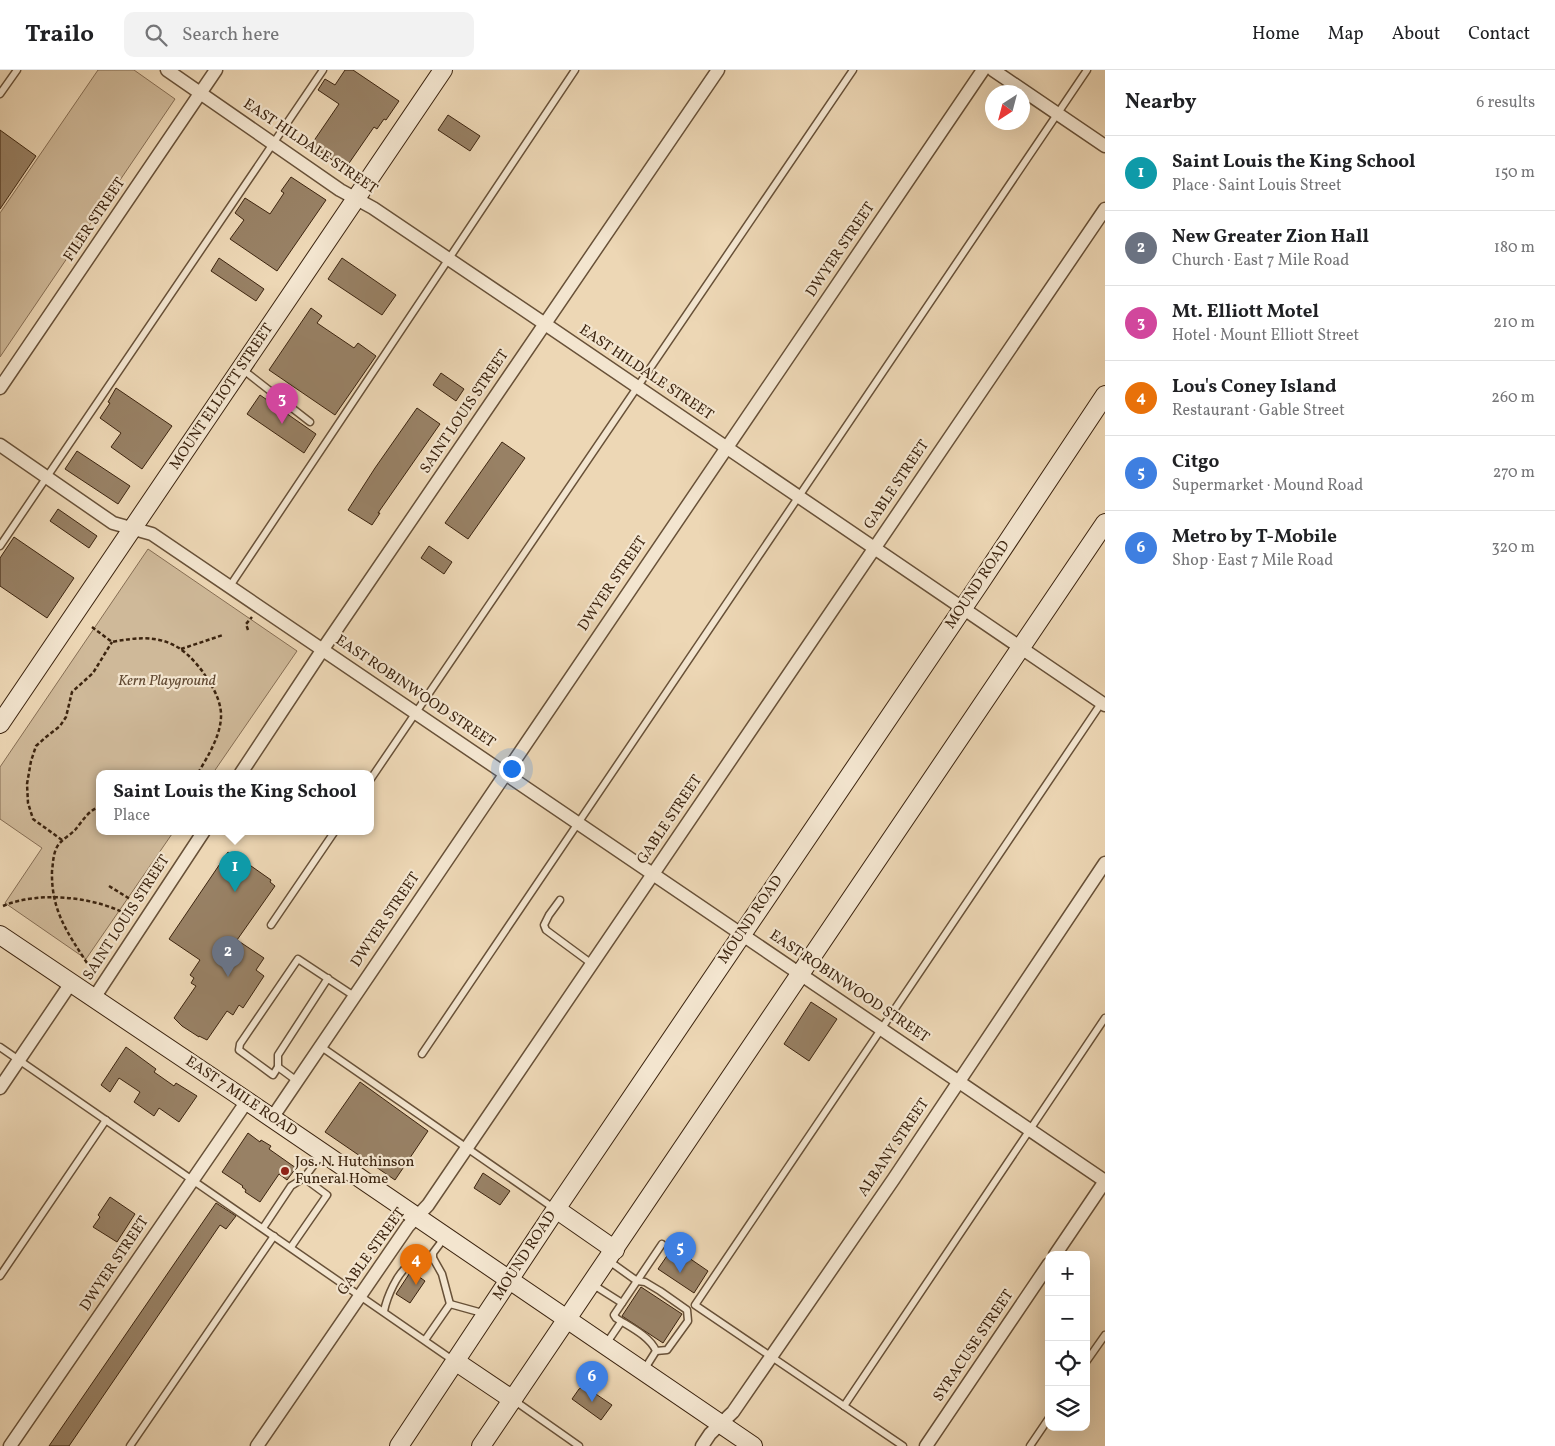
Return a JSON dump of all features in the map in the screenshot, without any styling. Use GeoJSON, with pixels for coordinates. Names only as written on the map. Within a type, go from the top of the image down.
{"type":"FeatureCollection","features":[{"type":"Feature","properties":{"kind":"main road","name":"MOUNT ELLIOTT STREET"},"geometry":{"type":"LineString","coordinates":[[0,724],[443,70]]}},
{"type":"Feature","properties":{"kind":"main road","name":"MOUND ROAD"},"geometry":{"type":"LineString","coordinates":[[399,1446],[556,1209],[1105,395]]}},
{"type":"Feature","properties":{"kind":"main road"},"geometry":{"type":"LineString","coordinates":[[481,1446],[568,1320],[1105,523]]}},
{"type":"Feature","properties":{"kind":"main road","name":"EAST 7 MILE ROAD"},"geometry":{"type":"LineString","coordinates":[[0,935],[323,1152],[753,1446]]}},
{"type":"Feature","properties":{"kind":"main road"},"geometry":{"type":"LineString","coordinates":[[556,1209],[611,1255]]}},
{"type":"Feature","properties":{"kind":"main road"},"geometry":{"type":"LineString","coordinates":[[455,1362],[513,1400]]}},
{"type":"Feature","properties":{"kind":"street","name":"EAST HILDALE STREET"},"geometry":{"type":"LineString","coordinates":[[167,70],[545,324],[1021,648],[1104,702]]}},
{"type":"Feature","properties":{"kind":"street","name":"FILER STREET"},"geometry":{"type":"LineString","coordinates":[[0,388],[216,70]]}},
{"type":"Feature","properties":{"kind":"street","name":"SAINT LOUIS STREET"},"geometry":{"type":"LineString","coordinates":[[244,770],[323,649],[718,70]]}},
{"type":"Feature","properties":{"kind":"street","name":"DWYER STREET"},"geometry":{"type":"LineString","coordinates":[[272,1118],[983,70]]}},
{"type":"Feature","properties":{"kind":"street"},"geometry":{"type":"LineString","coordinates":[[993,70],[1105,146]]}},
{"type":"Feature","properties":{"kind":"street","name":"GABLE STREET"},"geometry":{"type":"LineString","coordinates":[[257,1446],[408,1226],[428,1205],[1105,209]]}},
{"type":"Feature","properties":{"kind":"street","name":"EAST ROBINWOOD STREET"},"geometry":{"type":"LineString","coordinates":[[0,445],[113,523],[152,534],[1105,1181]]}},
{"type":"Feature","properties":{"kind":"street","name":"SAINT LOUIS STREET"},"geometry":{"type":"LineString","coordinates":[[94,998],[201,835]]}},
{"type":"Feature","properties":{"kind":"street","name":"ALBANY STREET"},"geometry":{"type":"LineString","coordinates":[[702,1446],[710,1434],[733,1412],[893,1180],[958,1080],[1105,863]]}},
{"type":"Feature","properties":{"kind":"street","name":"SAINT LOUIS STREET"},"geometry":{"type":"LineString","coordinates":[[0,1088],[71,983]]}},
{"type":"Feature","properties":{"kind":"street","name":"DWYER STREET"},"geometry":{"type":"LineString","coordinates":[[10,1446],[247,1101]]}},
{"type":"Feature","properties":{"kind":"street"},"geometry":{"type":"LineString","coordinates":[[1058,1251],[1105,1181]]}},
{"type":"Feature","properties":{"kind":"street","name":"SYRACUSE STREET"},"geometry":{"type":"LineString","coordinates":[[926,1446],[1045,1270]]}},
{"type":"Feature","properties":{"kind":"lane"},"geometry":{"type":"LineString","coordinates":[[0,94],[17,70]]}},
{"type":"Feature","properties":{"kind":"lane"},"geometry":{"type":"LineString","coordinates":[[0,546],[323,70]]}},
{"type":"Feature","properties":{"kind":"lane"},"geometry":{"type":"LineString","coordinates":[[230,586],[575,70]]}},
{"type":"Feature","properties":{"kind":"lane"},"geometry":{"type":"LineString","coordinates":[[374,774],[852,70]]}},
{"type":"Feature","properties":{"kind":"lane"},"geometry":{"type":"LineString","coordinates":[[422,1054],[1087,70]]}},
{"type":"Feature","properties":{"kind":"lane"},"geometry":{"type":"LineString","coordinates":[[241,368],[310,422]]}},
{"type":"Feature","properties":{"kind":"lane"},"geometry":{"type":"LineString","coordinates":[[903,1446],[695,1304],[1104,702]]}},
{"type":"Feature","properties":{"kind":"lane"},"geometry":{"type":"LineString","coordinates":[[271,925],[332,835]]}},
{"type":"Feature","properties":{"kind":"lane"},"geometry":{"type":"LineString","coordinates":[[560,900],[544,925],[546,930],[592,964]]}},
{"type":"Feature","properties":{"kind":"lane"},"geometry":{"type":"LineString","coordinates":[[328,978],[278,1054],[278,1067],[273,1075],[239,1050],[240,1044],[298,959],[328,978],[354,996]]}},
{"type":"Feature","properties":{"kind":"lane"},"geometry":{"type":"LineString","coordinates":[[844,1406],[1105,1018]]}},
{"type":"Feature","properties":{"kind":"lane"},"geometry":{"type":"LineString","coordinates":[[320,1046],[556,1209]]}},
{"type":"Feature","properties":{"kind":"lane"},"geometry":{"type":"LineString","coordinates":[[0,1047],[361,1295],[455,1362]]}},
{"type":"Feature","properties":{"kind":"lane"},"geometry":{"type":"LineString","coordinates":[[278,1067],[297,1081]]}},
{"type":"Feature","properties":{"kind":"lane"},"geometry":{"type":"LineString","coordinates":[[0,1276],[106,1120]]}},
{"type":"Feature","properties":{"kind":"lane"},"geometry":{"type":"LineString","coordinates":[[263,1228],[291,1186],[304,1178],[323,1152]]}},
{"type":"Feature","properties":{"kind":"lane"},"geometry":{"type":"LineString","coordinates":[[292,1248],[327,1194],[304,1178]]}},
{"type":"Feature","properties":{"kind":"lane"},"geometry":{"type":"LineString","coordinates":[[130,1446],[274,1236]]}},
{"type":"Feature","properties":{"kind":"lane"},"geometry":{"type":"LineString","coordinates":[[425,1340],[450,1304],[442,1274],[432,1253],[445,1236]]}},
{"type":"Feature","properties":{"kind":"lane"},"geometry":{"type":"LineString","coordinates":[[656,1351],[650,1338],[636,1328],[621,1322],[614,1314],[662,1244]]}},
{"type":"Feature","properties":{"kind":"lane"},"geometry":{"type":"LineString","coordinates":[[611,1255],[636,1281],[645,1282],[658,1294],[675,1301],[687,1310],[688,1321],[667,1350],[656,1351]]}},
{"type":"Feature","properties":{"kind":"lane"},"geometry":{"type":"LineString","coordinates":[[384,1311],[387,1296],[405,1269],[411,1264],[433,1258]]}},
{"type":"Feature","properties":{"kind":"lane"},"geometry":{"type":"LineString","coordinates":[[592,1284],[622,1303]]}},
{"type":"Feature","properties":{"kind":"lane"},"geometry":{"type":"LineString","coordinates":[[672,1307],[675,1301]]}},
{"type":"Feature","properties":{"kind":"lane"},"geometry":{"type":"LineString","coordinates":[[450,1304],[487,1314]]}},
{"type":"Feature","properties":{"kind":"lane"},"geometry":{"type":"LineString","coordinates":[[605,1345],[621,1322]]}},
{"type":"Feature","properties":{"kind":"lane"},"geometry":{"type":"LineString","coordinates":[[1090,1356],[1105,1335]]}},
{"type":"Feature","properties":{"kind":"lane"},"geometry":{"type":"LineString","coordinates":[[644,1371],[656,1351]]}},
{"type":"Feature","properties":{"kind":"lane"},"geometry":{"type":"LineString","coordinates":[[513,1400],[579,1446]]}},
{"type":"Feature","properties":{"kind":"lane"},"geometry":{"type":"LineString","coordinates":[[1030,1446],[1045,1424]]}},
{"type":"Feature","properties":{"kind":"path"},"geometry":{"type":"LineString","coordinates":[[248,630],[246,624],[252,617]]}},
{"type":"Feature","properties":{"kind":"path"},"geometry":{"type":"LineString","coordinates":[[92,627],[112,642]]}},
{"type":"Feature","properties":{"kind":"path"},"geometry":{"type":"LineString","coordinates":[[181,649],[223,635]]}},
{"type":"Feature","properties":{"kind":"path"},"geometry":{"type":"LineString","coordinates":[[62,840],[33,819],[27,794],[30,761],[36,746],[60,726],[66,717],[72,692],[93,673],[112,642],[129,638],[148,638],[177,645],[202,671],[214,689],[221,714],[219,731],[200,770]]}},
{"type":"Feature","properties":{"kind":"path"},"geometry":{"type":"LineString","coordinates":[[87,963],[60,919],[54,898],[53,859],[56,848],[62,840],[69,836],[96,809]]}},
{"type":"Feature","properties":{"kind":"path"},"geometry":{"type":"LineString","coordinates":[[109,886],[130,899]]}},
{"type":"Feature","properties":{"kind":"path"},"geometry":{"type":"LineString","coordinates":[[4,906],[14,902],[62,897],[122,911],[143,924]]}},
{"type":"Feature","properties":{"kind":"green space"},"geometry":{"type":"Polygon","coordinates":[[[98,70],[134,70],[175,99],[0,357],[0,213],[98,70]]]}},
{"type":"Feature","properties":{"kind":"green space","name":"Kern Playground"},"geometry":{"type":"Polygon","coordinates":[[[148,549],[297,651],[215,770],[96,770],[96,835],[171,835],[86,959],[5,903],[42,848],[0,819],[0,767],[148,549]]]}},
{"type":"Feature","properties":{"kind":"building"},"geometry":{"type":"Polygon","coordinates":[[[345,70],[353,70],[399,101],[386,120],[384,119],[377,129],[374,127],[345,169],[311,145],[339,104],[318,90],[325,79],[335,85],[345,70]]]}},
{"type":"Feature","properties":{"kind":"building"},"geometry":{"type":"Polygon","coordinates":[[[448,115],[480,136],[470,151],[438,130],[448,115]]]}},
{"type":"Feature","properties":{"kind":"building"},"geometry":{"type":"Polygon","coordinates":[[[0,130],[36,156],[0,209],[0,130]]]}},
{"type":"Feature","properties":{"kind":"building"},"geometry":{"type":"Polygon","coordinates":[[[291,177],[326,200],[277,271],[230,239],[244,220],[235,213],[245,198],[270,214],[284,193],[281,191],[291,177]]]}},
{"type":"Feature","properties":{"kind":"building"},"geometry":{"type":"Polygon","coordinates":[[[219,258],[264,289],[256,301],[211,271],[219,258]]]}},
{"type":"Feature","properties":{"kind":"building"},"geometry":{"type":"Polygon","coordinates":[[[342,258],[396,295],[382,315],[328,279],[342,258]]]}},
{"type":"Feature","properties":{"kind":"building"},"geometry":{"type":"Polygon","coordinates":[[[311,308],[322,316],[317,323],[354,348],[358,343],[376,356],[335,415],[269,370],[311,308]]]}},
{"type":"Feature","properties":{"kind":"building"},"geometry":{"type":"Polygon","coordinates":[[[441,373],[464,389],[456,401],[433,385],[441,373]]]}},
{"type":"Feature","properties":{"kind":"building"},"geometry":{"type":"Polygon","coordinates":[[[116,388],[172,426],[142,469],[111,447],[121,433],[100,418],[110,403],[108,402],[116,388]]]}},
{"type":"Feature","properties":{"kind":"building"},"geometry":{"type":"Polygon","coordinates":[[[260,395],[316,434],[304,453],[247,414],[260,395]]]}},
{"type":"Feature","properties":{"kind":"building"},"geometry":{"type":"Polygon","coordinates":[[[417,408],[440,424],[378,513],[380,513],[372,525],[348,510],[417,408]]]}},
{"type":"Feature","properties":{"kind":"building"},"geometry":{"type":"Polygon","coordinates":[[[502,442],[525,458],[468,539],[445,523],[502,442]]]}},
{"type":"Feature","properties":{"kind":"building"},"geometry":{"type":"Polygon","coordinates":[[[77,451],[130,486],[118,504],[65,469],[77,451]]]}},
{"type":"Feature","properties":{"kind":"building"},"geometry":{"type":"Polygon","coordinates":[[[58,509],[97,536],[89,548],[50,521],[58,509]]]}},
{"type":"Feature","properties":{"kind":"building"},"geometry":{"type":"Polygon","coordinates":[[[14,537],[74,578],[47,618],[0,586],[0,558],[14,537]]]}},
{"type":"Feature","properties":{"kind":"building"},"geometry":{"type":"Polygon","coordinates":[[[429,546],[452,562],[444,574],[421,558],[429,546]]]}},
{"type":"Feature","properties":{"kind":"building"},"geometry":{"type":"Polygon","coordinates":[[[228,852],[233,856],[234,854],[271,880],[270,882],[275,886],[237,940],[264,958],[256,970],[264,976],[243,1008],[239,1005],[233,1015],[227,1011],[207,1040],[182,1026],[174,1018],[196,986],[191,983],[194,978],[190,975],[200,960],[169,939],[228,852]]]}},
{"type":"Feature","properties":{"kind":"building"},"geometry":{"type":"Polygon","coordinates":[[[811,1002],[837,1019],[809,1061],[784,1044],[811,1002]]]}},
{"type":"Feature","properties":{"kind":"building"},"geometry":{"type":"Polygon","coordinates":[[[126,1047],[156,1069],[154,1072],[174,1086],[176,1083],[197,1096],[179,1122],[159,1108],[154,1116],[134,1102],[140,1092],[119,1078],[110,1092],[101,1085],[126,1047]]]}},
{"type":"Feature","properties":{"kind":"building"},"geometry":{"type":"Polygon","coordinates":[[[360,1082],[428,1131],[395,1180],[325,1132],[360,1082]]]}},
{"type":"Feature","properties":{"kind":"building"},"geometry":{"type":"Polygon","coordinates":[[[248,1133],[260,1142],[261,1140],[271,1146],[269,1149],[296,1168],[287,1180],[279,1174],[260,1202],[245,1192],[246,1190],[243,1186],[222,1172],[248,1133]]]}},
{"type":"Feature","properties":{"kind":"building"},"geometry":{"type":"Polygon","coordinates":[[[483,1173],[510,1191],[500,1205],[474,1188],[483,1173]]]}},
{"type":"Feature","properties":{"kind":"building"},"geometry":{"type":"Polygon","coordinates":[[[110,1197],[135,1214],[117,1242],[93,1227],[100,1217],[98,1215],[110,1197]]]}},
{"type":"Feature","properties":{"kind":"building"},"geometry":{"type":"Polygon","coordinates":[[[216,1203],[236,1216],[226,1229],[220,1225],[69,1446],[49,1446],[216,1203]]]}},
{"type":"Feature","properties":{"kind":"building"},"geometry":{"type":"Polygon","coordinates":[[[673,1247],[708,1271],[694,1293],[658,1269],[673,1247]]]}},
{"type":"Feature","properties":{"kind":"building"},"geometry":{"type":"Polygon","coordinates":[[[411,1271],[425,1281],[410,1303],[396,1294],[411,1271]]]}},
{"type":"Feature","properties":{"kind":"building"},"geometry":{"type":"Polygon","coordinates":[[[641,1287],[682,1314],[663,1343],[622,1316],[641,1287]]]}},
{"type":"Feature","properties":{"kind":"building"},"geometry":{"type":"Polygon","coordinates":[[[584,1386],[612,1405],[601,1420],[572,1399],[579,1389],[584,1386]]]}},
{"type":"Feature","properties":{"kind":"place","name":"Mt. Elliott Motel"},"geometry":{"type":"Point","coordinates":[282,424]}},
{"type":"Feature","properties":{"kind":"place","name":"Saint Louis the King School"},"geometry":{"type":"Point","coordinates":[235,892]}},
{"type":"Feature","properties":{"kind":"place","name":"New Greater Zion Hall"},"geometry":{"type":"Point","coordinates":[228,977]}},
{"type":"Feature","properties":{"kind":"place","name":"Jos. N. Hutchinson Funeral Home"},"geometry":{"type":"Point","coordinates":[285,1171]}},
{"type":"Feature","properties":{"kind":"place","name":"Citgo"},"geometry":{"type":"Point","coordinates":[680,1273]}},
{"type":"Feature","properties":{"kind":"place","name":"Lou's Coney Island"},"geometry":{"type":"Point","coordinates":[416,1285]}},
{"type":"Feature","properties":{"kind":"place","name":"Metro by T-Mobile"},"geometry":{"type":"Point","coordinates":[592,1402]}}]}
